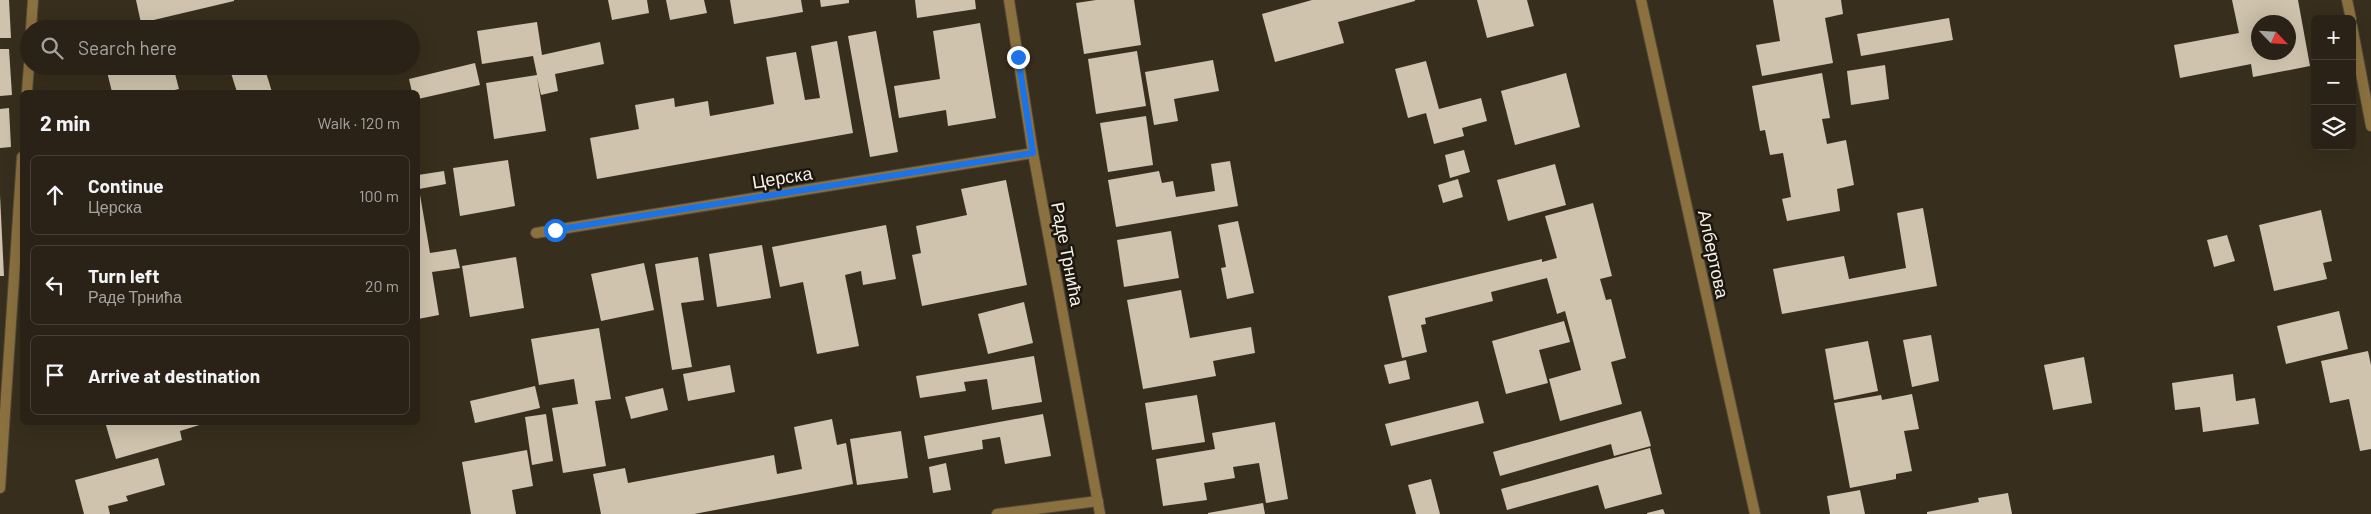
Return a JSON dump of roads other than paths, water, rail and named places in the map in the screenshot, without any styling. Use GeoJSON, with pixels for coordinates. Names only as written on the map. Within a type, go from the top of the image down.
{"type":"FeatureCollection","features":[{"type":"Feature","properties":{"kind":"street"},"geometry":{"type":"LineString","coordinates":[[32,20],[33,0]]}},
{"type":"Feature","properties":{"kind":"street","name":"Раде Трнића"},"geometry":{"type":"LineString","coordinates":[[1009,0],[1033,153],[1100,514]]}},
{"type":"Feature","properties":{"kind":"street","name":"Албертова"},"geometry":{"type":"LineString","coordinates":[[1641,0],[1755,514]]}},
{"type":"Feature","properties":{"kind":"street"},"geometry":{"type":"LineString","coordinates":[[2347,0],[2350,15]]}},
{"type":"Feature","properties":{"kind":"street"},"geometry":{"type":"LineString","coordinates":[[2356,47],[2371,126]]}},
{"type":"Feature","properties":{"kind":"street"},"geometry":{"type":"LineString","coordinates":[[27,90],[28,75]]}},
{"type":"Feature","properties":{"kind":"street","name":"Церска"},"geometry":{"type":"LineString","coordinates":[[536,233],[1033,153]]}},
{"type":"Feature","properties":{"kind":"street"},"geometry":{"type":"LineString","coordinates":[[0,488],[20,187]]}},
{"type":"Feature","properties":{"kind":"street"},"geometry":{"type":"LineString","coordinates":[[998,514],[1098,501]]}}]}
